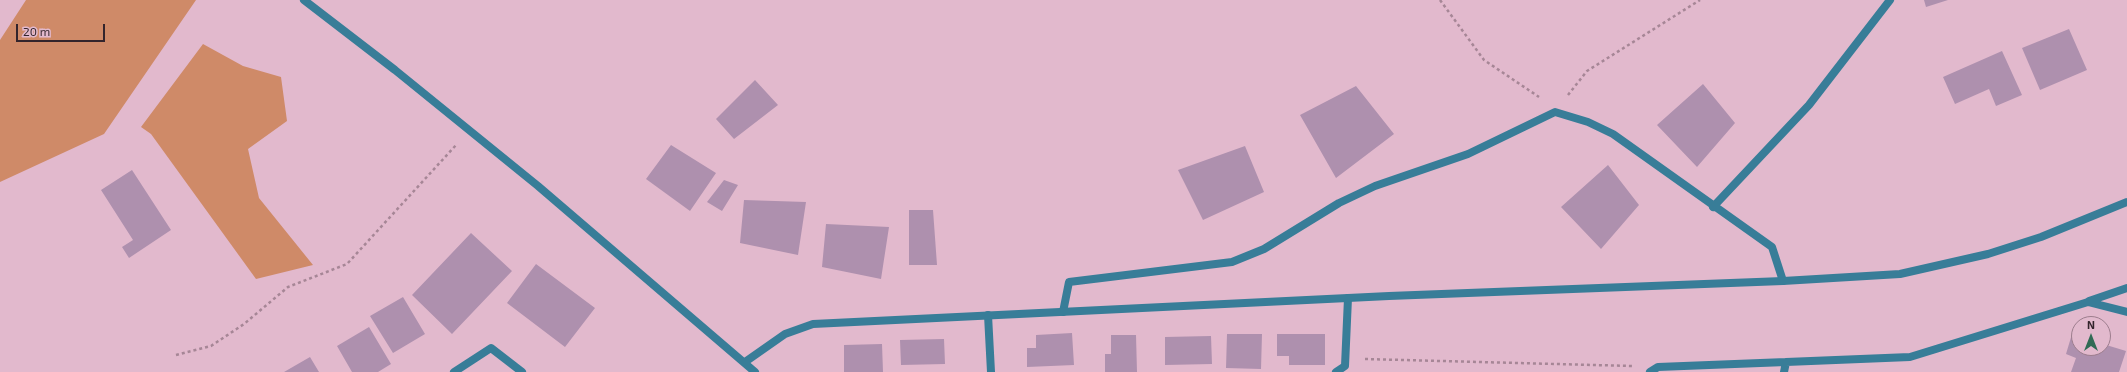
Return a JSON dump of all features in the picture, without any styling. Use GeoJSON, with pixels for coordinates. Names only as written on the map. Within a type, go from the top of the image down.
{"type":"FeatureCollection","features":[{"type":"Feature","properties":{"kind":"street"},"geometry":{"type":"LineString","coordinates":[[304,0],[470,130],[538,186],[755,372]]}},
{"type":"Feature","properties":{"kind":"street"},"geometry":{"type":"LineString","coordinates":[[1713,207],[1809,105],[1890,0]]}},
{"type":"Feature","properties":{"kind":"street"},"geometry":{"type":"LineString","coordinates":[[1063,312],[1069,282],[1232,262],[1264,249],[1339,203],[1375,186],[1468,154],[1555,112],[1588,122],[1613,134],[1713,207],[1772,247],[1783,281]]}},
{"type":"Feature","properties":{"kind":"street"},"geometry":{"type":"LineString","coordinates":[[745,362],[785,334],[812,324],[1348,298],[1783,281],[1900,274],[1988,254],[2041,237],[2127,202]]}},
{"type":"Feature","properties":{"kind":"street"},"geometry":{"type":"LineString","coordinates":[[1650,372],[1658,367],[1910,357],[2088,302],[2127,288]]}},
{"type":"Feature","properties":{"kind":"street"},"geometry":{"type":"LineString","coordinates":[[1336,372],[1345,366],[1348,298]]}},
{"type":"Feature","properties":{"kind":"street"},"geometry":{"type":"LineString","coordinates":[[2088,302],[2127,312]]}},
{"type":"Feature","properties":{"kind":"street"},"geometry":{"type":"LineString","coordinates":[[988,315],[992,372]]}},
{"type":"Feature","properties":{"kind":"street"},"geometry":{"type":"LineString","coordinates":[[454,372],[491,348],[522,372]]}},
{"type":"Feature","properties":{"kind":"street"},"geometry":{"type":"LineString","coordinates":[[1784,372],[1786,362]]}},
{"type":"Feature","properties":{"kind":"path"},"geometry":{"type":"LineString","coordinates":[[1440,0],[1484,60],[1546,101],[1555,112],[1587,71],[1700,0]]}},
{"type":"Feature","properties":{"kind":"path"},"geometry":{"type":"LineString","coordinates":[[176,355],[211,346],[244,324],[288,287],[347,264],[470,130]]}},
{"type":"Feature","properties":{"kind":"path"},"geometry":{"type":"LineString","coordinates":[[1345,358],[1658,367]]}},
{"type":"Feature","properties":{"kind":"shaded area"},"geometry":{"type":"Polygon","coordinates":[[[26,0],[196,0],[104,134],[0,182],[0,40],[26,0]]]}},
{"type":"Feature","properties":{"kind":"shaded area"},"geometry":{"type":"Polygon","coordinates":[[[203,44],[243,66],[281,77],[287,121],[248,149],[259,198],[313,265],[256,279],[151,134],[141,127],[203,44]]]}},
{"type":"Feature","properties":{"kind":"building"},"geometry":{"type":"Polygon","coordinates":[[[1924,0],[1948,0],[1926,7],[1924,0]]]}},
{"type":"Feature","properties":{"kind":"building"},"geometry":{"type":"Polygon","coordinates":[[[2069,29],[2087,70],[2040,90],[2022,48],[2069,29]]]}},
{"type":"Feature","properties":{"kind":"building"},"geometry":{"type":"Polygon","coordinates":[[[2002,51],[2022,95],[1996,106],[1989,89],[1955,104],[1943,77],[2002,51]]]}},
{"type":"Feature","properties":{"kind":"building"},"geometry":{"type":"Polygon","coordinates":[[[755,80],[778,105],[734,139],[716,119],[755,80]]]}},
{"type":"Feature","properties":{"kind":"building"},"geometry":{"type":"Polygon","coordinates":[[[1703,84],[1735,123],[1697,167],[1657,125],[1703,84]]]}},
{"type":"Feature","properties":{"kind":"building"},"geometry":{"type":"Polygon","coordinates":[[[1356,86],[1394,134],[1336,178],[1300,115],[1356,86]]]}},
{"type":"Feature","properties":{"kind":"building"},"geometry":{"type":"Polygon","coordinates":[[[671,145],[716,173],[690,211],[646,179],[671,145]]]}},
{"type":"Feature","properties":{"kind":"building"},"geometry":{"type":"Polygon","coordinates":[[[1245,146],[1264,192],[1203,220],[1178,170],[1245,146]]]}},
{"type":"Feature","properties":{"kind":"building"},"geometry":{"type":"Polygon","coordinates":[[[1608,165],[1639,205],[1601,249],[1561,207],[1608,165]]]}},
{"type":"Feature","properties":{"kind":"building"},"geometry":{"type":"Polygon","coordinates":[[[132,170],[171,230],[129,258],[122,247],[133,240],[101,190],[132,170]]]}},
{"type":"Feature","properties":{"kind":"building"},"geometry":{"type":"Polygon","coordinates":[[[724,180],[738,185],[722,211],[707,202],[724,180]]]}},
{"type":"Feature","properties":{"kind":"building"},"geometry":{"type":"Polygon","coordinates":[[[744,200],[806,202],[798,255],[740,243],[744,200]]]}},
{"type":"Feature","properties":{"kind":"building"},"geometry":{"type":"Polygon","coordinates":[[[909,210],[933,210],[937,265],[909,265],[909,210]]]}},
{"type":"Feature","properties":{"kind":"building"},"geometry":{"type":"Polygon","coordinates":[[[826,224],[889,227],[881,279],[822,267],[826,224]]]}},
{"type":"Feature","properties":{"kind":"building"},"geometry":{"type":"Polygon","coordinates":[[[471,233],[512,271],[452,334],[412,295],[471,233]]]}},
{"type":"Feature","properties":{"kind":"building"},"geometry":{"type":"Polygon","coordinates":[[[536,264],[595,308],[565,347],[507,303],[536,264]]]}},
{"type":"Feature","properties":{"kind":"building"},"geometry":{"type":"Polygon","coordinates":[[[403,297],[425,334],[393,353],[370,316],[403,297]]]}},
{"type":"Feature","properties":{"kind":"building"},"geometry":{"type":"Polygon","coordinates":[[[369,327],[391,364],[378,372],[352,372],[337,346],[369,327]]]}},
{"type":"Feature","properties":{"kind":"building"},"geometry":{"type":"Polygon","coordinates":[[[1072,333],[1074,365],[1027,367],[1027,348],[1036,348],[1036,335],[1072,333]]]}},
{"type":"Feature","properties":{"kind":"building"},"geometry":{"type":"Polygon","coordinates":[[[1227,334],[1262,334],[1261,369],[1226,368],[1227,334]]]}},
{"type":"Feature","properties":{"kind":"building"},"geometry":{"type":"Polygon","coordinates":[[[1277,334],[1325,334],[1325,365],[1289,365],[1289,356],[1277,356],[1277,334]]]}},
{"type":"Feature","properties":{"kind":"building"},"geometry":{"type":"Polygon","coordinates":[[[1111,335],[1136,335],[1137,372],[1105,372],[1105,354],[1111,354],[1111,335]]]}},
{"type":"Feature","properties":{"kind":"building"},"geometry":{"type":"Polygon","coordinates":[[[1211,336],[1212,364],[1165,365],[1165,337],[1211,336]]]}},
{"type":"Feature","properties":{"kind":"building"},"geometry":{"type":"Polygon","coordinates":[[[2071,337],[2071,356],[2066,354],[2071,337]]]}},
{"type":"Feature","properties":{"kind":"building"},"geometry":{"type":"Polygon","coordinates":[[[944,339],[945,364],[901,365],[900,340],[944,339]]]}},
{"type":"Feature","properties":{"kind":"building"},"geometry":{"type":"Polygon","coordinates":[[[882,344],[883,372],[844,372],[844,345],[882,344]]]}},
{"type":"Feature","properties":{"kind":"building"},"geometry":{"type":"Polygon","coordinates":[[[2111,346],[2126,351],[2119,372],[2071,372],[2076,358],[2071,356],[2111,356],[2111,346]]]}},
{"type":"Feature","properties":{"kind":"building"},"geometry":{"type":"Polygon","coordinates":[[[310,357],[319,372],[284,372],[310,357]]]}}]}
